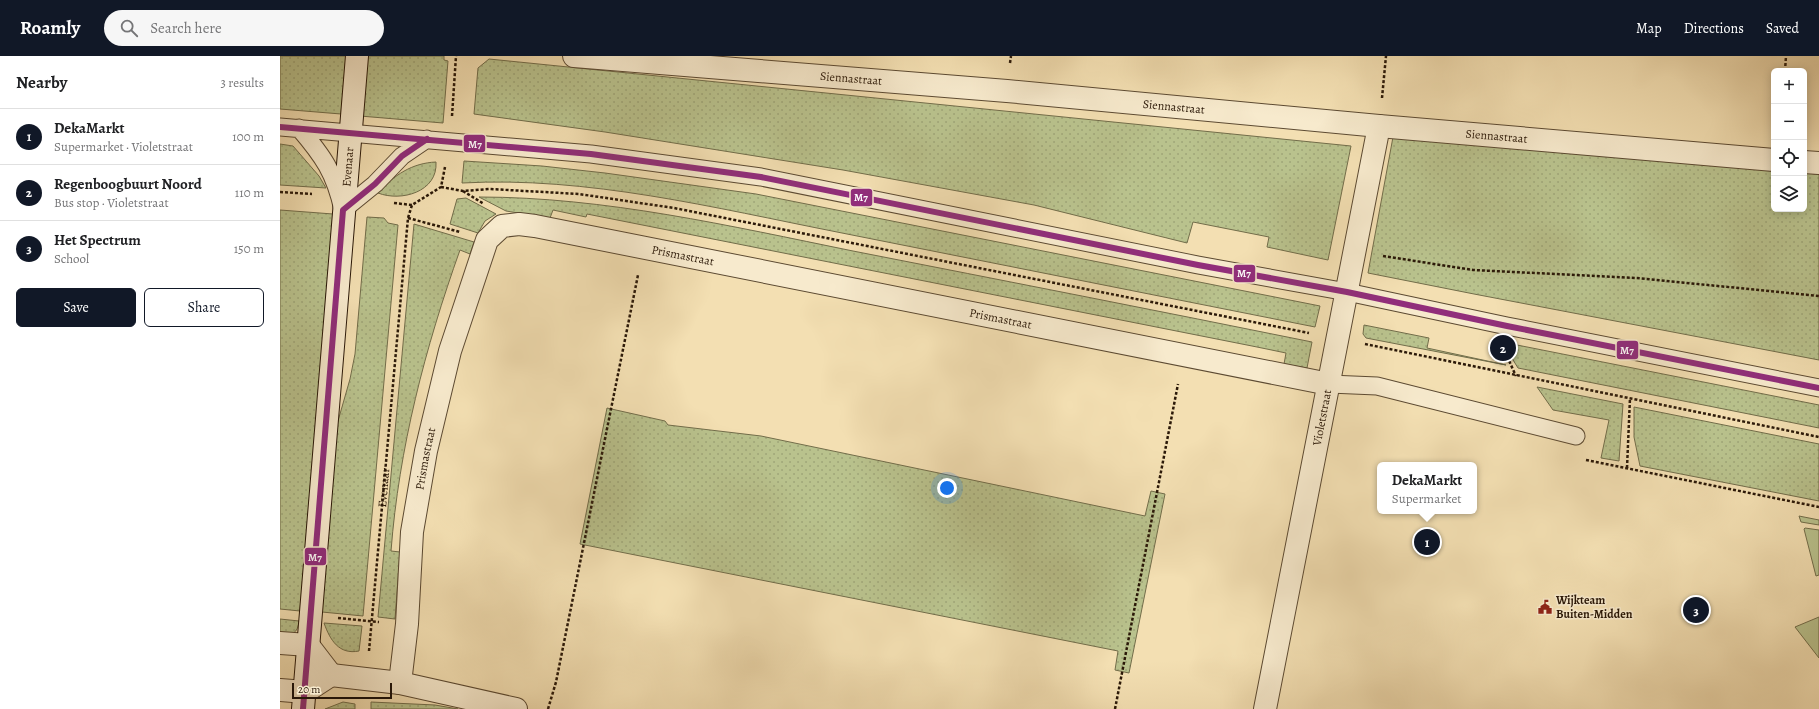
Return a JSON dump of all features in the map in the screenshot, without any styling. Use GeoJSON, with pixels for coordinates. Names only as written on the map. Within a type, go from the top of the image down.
{"type":"FeatureCollection","features":[{"type":"Feature","properties":{"kind":"street","name":"Evenaar"},"geometry":{"type":"LineString","coordinates":[[304,700],[343,210],[357,56]]}},
{"type":"Feature","properties":{"kind":"street","name":"Siennastraat"},"geometry":{"type":"LineString","coordinates":[[574,56],[999,91],[1771,160]]}},
{"type":"Feature","properties":{"kind":"street","name":"Violetstraat"},"geometry":{"type":"LineString","coordinates":[[1265,709],[1379,126]]}},
{"type":"Feature","properties":{"kind":"street"},"geometry":{"type":"LineString","coordinates":[[1807,162],[1819,163]]}},
{"type":"Feature","properties":{"kind":"street","name":"Prismastraat"},"geometry":{"type":"LineString","coordinates":[[400,683],[407,624],[412,532],[426,451],[450,351],[487,240],[502,226],[519,224],[535,226],[1329,384]]}},
{"type":"Feature","properties":{"kind":"street"},"geometry":{"type":"LineString","coordinates":[[280,643],[308,645],[331,675],[400,683],[516,709]]}},
{"type":"Feature","properties":{"kind":"street"},"geometry":{"type":"LineString","coordinates":[[280,690],[304,700],[331,675]]}},
{"type":"Feature","properties":{"kind":"lane"},"geometry":{"type":"LineString","coordinates":[[280,127],[450,140],[591,154],[761,177],[1183,262],[1347,292],[1507,326],[1819,388]]}},
{"type":"Feature","properties":{"kind":"lane"},"geometry":{"type":"LineString","coordinates":[[299,128],[319,151],[336,180],[343,210],[359,198],[402,156],[427,139]]}},
{"type":"Feature","properties":{"kind":"lane"},"geometry":{"type":"LineString","coordinates":[[1329,384],[1377,386],[1576,436]]}},
{"type":"Feature","properties":{"kind":"path"},"geometry":{"type":"LineString","coordinates":[[456,56],[450,140],[441,187],[463,190],[490,189],[579,194],[674,208],[1338,339],[1819,437]]}},
{"type":"Feature","properties":{"kind":"path"},"geometry":{"type":"LineString","coordinates":[[1379,126],[1386,56]]}},
{"type":"Feature","properties":{"kind":"path"},"geometry":{"type":"LineString","coordinates":[[1785,68],[1786,56]]}},
{"type":"Feature","properties":{"kind":"path","name":"Evenaar"},"geometry":{"type":"LineString","coordinates":[[367,679],[408,218],[412,204],[441,187]]}},
{"type":"Feature","properties":{"kind":"path"},"geometry":{"type":"LineString","coordinates":[[408,218],[487,240]]}},
{"type":"Feature","properties":{"kind":"path"},"geometry":{"type":"LineString","coordinates":[[548,709],[556,682],[643,248]]}},
{"type":"Feature","properties":{"kind":"path"},"geometry":{"type":"LineString","coordinates":[[1354,252],[1473,270],[1637,278],[1819,296]]}},
{"type":"Feature","properties":{"kind":"path"},"geometry":{"type":"LineString","coordinates":[[1503,348],[1516,376]]}},
{"type":"Feature","properties":{"kind":"path"},"geometry":{"type":"LineString","coordinates":[[1114,709],[1184,356]]}},
{"type":"Feature","properties":{"kind":"path"},"geometry":{"type":"LineString","coordinates":[[1627,468],[1630,398]]}},
{"type":"Feature","properties":{"kind":"path"},"geometry":{"type":"LineString","coordinates":[[1576,436],[1571,458],[1819,507]]}},
{"type":"Feature","properties":{"kind":"path"},"geometry":{"type":"LineString","coordinates":[[311,616],[407,624]]}},
{"type":"Feature","properties":{"kind":"green space"},"geometry":{"type":"Polygon","coordinates":[[[280,56],[346,56],[341,114],[280,109],[280,56]]]}},
{"type":"Feature","properties":{"kind":"green space"},"geometry":{"type":"Polygon","coordinates":[[[365,56],[444,56],[444,60],[448,61],[443,123],[360,116],[365,56]]]}},
{"type":"Feature","properties":{"kind":"green space"},"geometry":{"type":"Polygon","coordinates":[[[489,59],[1351,146],[1328,260],[1267,247],[1269,237],[1193,222],[1187,243],[1034,205],[843,170],[605,132],[474,114],[478,68],[489,59]]]}},
{"type":"Feature","properties":{"kind":"green space"},"geometry":{"type":"Polygon","coordinates":[[[1393,137],[1771,170],[1771,212],[1807,212],[1807,173],[1819,174],[1819,360],[1368,273],[1393,137]]]}},
{"type":"Feature","properties":{"kind":"green space"},"geometry":{"type":"Polygon","coordinates":[[[280,144],[293,146],[319,176],[326,188],[280,185],[280,144]]]}},
{"type":"Feature","properties":{"kind":"green space"},"geometry":{"type":"Polygon","coordinates":[[[464,161],[542,166],[605,173],[756,194],[1320,306],[1315,327],[745,213],[651,196],[556,184],[509,182],[462,183],[464,161]]]}},
{"type":"Feature","properties":{"kind":"green space"},"geometry":{"type":"Polygon","coordinates":[[[436,162],[435,172],[431,181],[425,187],[416,192],[397,196],[378,193],[390,181],[404,171],[419,165],[436,162]]]}},
{"type":"Feature","properties":{"kind":"green space"},"geometry":{"type":"Polygon","coordinates":[[[479,197],[526,198],[620,207],[714,223],[1312,342],[1307,368],[1284,364],[1286,353],[587,214],[586,217],[553,210],[550,218],[506,211],[479,197]]]}},
{"type":"Feature","properties":{"kind":"green space"},"geometry":{"type":"Polygon","coordinates":[[[466,198],[496,214],[485,221],[478,233],[450,224],[457,199],[466,198]]]}},
{"type":"Feature","properties":{"kind":"green space"},"geometry":{"type":"Polygon","coordinates":[[[280,210],[333,214],[300,611],[280,609],[280,210]]]}},
{"type":"Feature","properties":{"kind":"green space"},"geometry":{"type":"Polygon","coordinates":[[[367,217],[384,218],[388,223],[398,225],[363,616],[322,612],[336,428],[350,379],[355,354],[367,217]]]}},
{"type":"Feature","properties":{"kind":"green space"},"geometry":{"type":"Polygon","coordinates":[[[414,224],[474,242],[470,254],[460,250],[447,287],[425,361],[407,436],[400,474],[391,551],[400,552],[395,619],[378,617],[414,224]]]}},
{"type":"Feature","properties":{"kind":"green space"},"geometry":{"type":"Polygon","coordinates":[[[1364,325],[1429,338],[1427,348],[1506,365],[1366,338],[1363,334],[1364,325]]]}},
{"type":"Feature","properties":{"kind":"green space"},"geometry":{"type":"Polygon","coordinates":[[[1512,344],[1819,405],[1819,428],[1518,368],[1510,355],[1512,344]]]}},
{"type":"Feature","properties":{"kind":"green space"},"geometry":{"type":"Polygon","coordinates":[[[1537,387],[1623,404],[1619,461],[1601,458],[1609,420],[1553,410],[1537,387]]]}},
{"type":"Feature","properties":{"kind":"green space"},"geometry":{"type":"Polygon","coordinates":[[[1634,407],[1819,444],[1819,501],[1640,466],[1634,437],[1634,407]]]}},
{"type":"Feature","properties":{"kind":"green space"},"geometry":{"type":"Polygon","coordinates":[[[607,408],[665,421],[668,425],[761,436],[1145,516],[1151,491],[1165,494],[1129,673],[1115,670],[1118,651],[580,544],[607,408]]]}},
{"type":"Feature","properties":{"kind":"green space"},"geometry":{"type":"Polygon","coordinates":[[[1799,516],[1819,520],[1819,525],[1801,522],[1799,516]]]}},
{"type":"Feature","properties":{"kind":"green space"},"geometry":{"type":"Polygon","coordinates":[[[1804,529],[1819,530],[1819,575],[1816,576],[1804,529]]]}},
{"type":"Feature","properties":{"kind":"green space"},"geometry":{"type":"Polygon","coordinates":[[[1819,617],[1819,658],[1795,627],[1819,617]]]}},
{"type":"Feature","properties":{"kind":"green space"},"geometry":{"type":"Polygon","coordinates":[[[280,619],[299,621],[297,629],[291,635],[280,639],[280,619]]]}},
{"type":"Feature","properties":{"kind":"green space"},"geometry":{"type":"Polygon","coordinates":[[[324,623],[362,626],[359,651],[346,651],[336,645],[329,635],[324,623]]]}},
{"type":"Feature","properties":{"kind":"green space"},"geometry":{"type":"Polygon","coordinates":[[[343,702],[355,704],[355,709],[325,709],[343,702]]]}},
{"type":"Feature","properties":{"kind":"green space"},"geometry":{"type":"Polygon","coordinates":[[[371,702],[435,705],[458,709],[371,709],[371,702]]]}},
{"type":"Feature","properties":{"kind":"transit line","name":"M7"},"geometry":{"type":"LineString","coordinates":[[280,127],[591,154],[761,177],[1198,265],[1347,292],[1507,326],[1819,388]]}},
{"type":"Feature","properties":{"kind":"transit line","name":"M7"},"geometry":{"type":"LineString","coordinates":[[303,709],[343,210],[375,184],[402,156],[427,139]]}},
{"type":"Feature","properties":{"kind":"place","name":"Regenboogbuurt Noord"},"geometry":{"type":"Point","coordinates":[1503,348]}},
{"type":"Feature","properties":{"kind":"place","name":"DekaMarkt"},"geometry":{"type":"Point","coordinates":[1427,542]}},
{"type":"Feature","properties":{"kind":"place","name":"Wijkteam Buiten-Midden"},"geometry":{"type":"Point","coordinates":[1545,607]}},
{"type":"Feature","properties":{"kind":"place","name":"Het Spectrum"},"geometry":{"type":"Point","coordinates":[1696,610]}}]}
